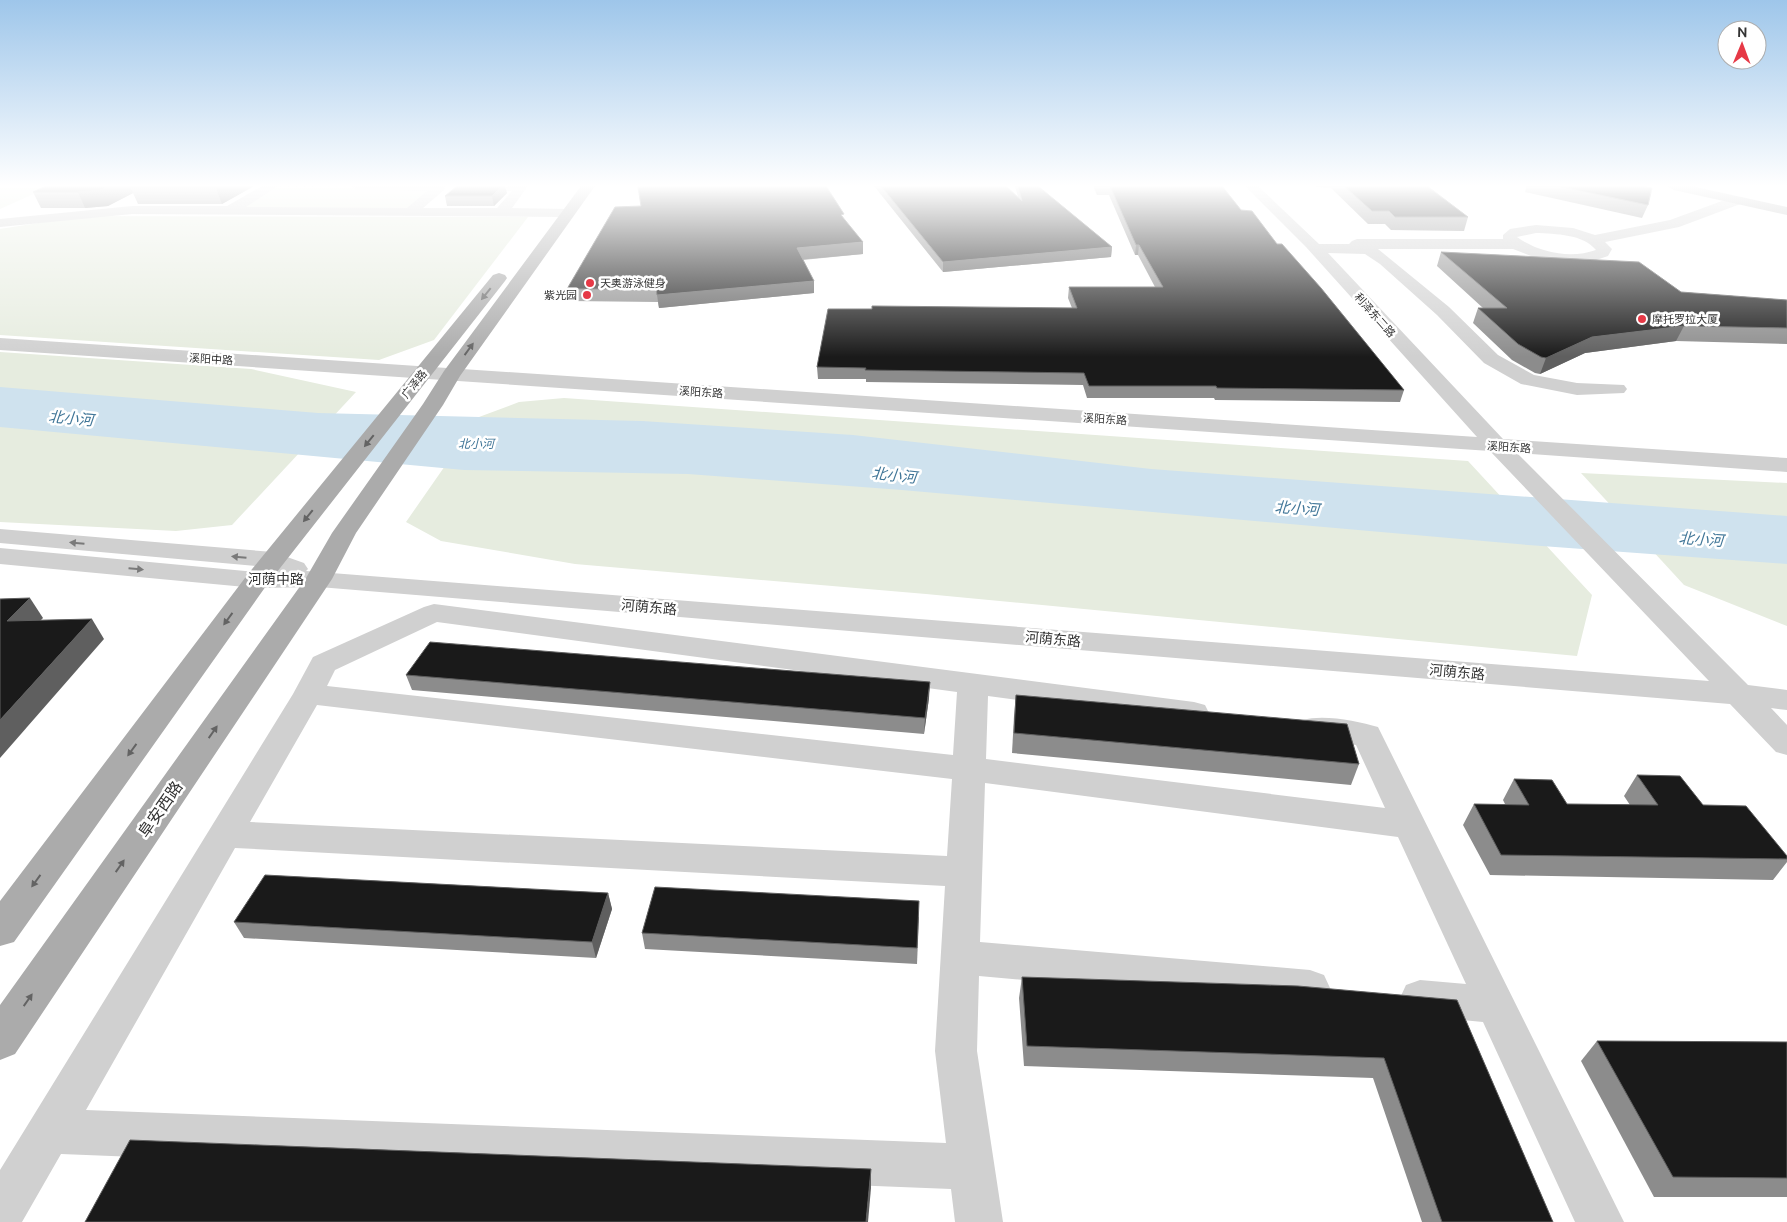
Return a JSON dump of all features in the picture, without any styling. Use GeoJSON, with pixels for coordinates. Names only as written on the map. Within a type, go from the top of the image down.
{"type":"FeatureCollection","features":[{"type":"Feature","properties":{"kind":"main road","name":"广泽路"},"geometry":{"type":"LineString","coordinates":[[319,579],[344,533],[433,405],[451,374],[546,243]]}},
{"type":"Feature","properties":{"kind":"main road","name":"广泽路"},"geometry":{"type":"LineString","coordinates":[[265,570],[509,265]]}},
{"type":"Feature","properties":{"kind":"main road"},"geometry":{"type":"LineString","coordinates":[[0,930],[265,570]]}},
{"type":"Feature","properties":{"kind":"main road","name":"阜安西路"},"geometry":{"type":"LineString","coordinates":[[0,1040],[319,579]]}},
{"type":"Feature","properties":{"kind":"street","name":"利泽东二路"},"geometry":{"type":"LineString","coordinates":[[1309,243],[1497,446],[1787,744]]}},
{"type":"Feature","properties":{"kind":"street"},"geometry":{"type":"LineString","coordinates":[[1312,246],[1515,244],[1546,254],[1585,258],[1603,253],[1604,249],[1596,243]]}},
{"type":"Feature","properties":{"kind":"street"},"geometry":{"type":"LineString","coordinates":[[1312,246],[1369,249],[1386,261],[1443,312],[1491,359],[1528,380],[1577,389],[1617,389]]}},
{"type":"Feature","properties":{"kind":"street","name":"溪阳中路"},"geometry":{"type":"LineString","coordinates":[[0,344],[423,374]]}},
{"type":"Feature","properties":{"kind":"street","name":"溪阳东路"},"geometry":{"type":"LineString","coordinates":[[423,374],[451,374],[1787,466]]}},
{"type":"Feature","properties":{"kind":"street","name":"河荫中路"},"geometry":{"type":"LineString","coordinates":[[0,536],[265,570],[319,579]]}},
{"type":"Feature","properties":{"kind":"street","name":"河荫中路"},"geometry":{"type":"LineString","coordinates":[[0,556],[265,570]]}},
{"type":"Feature","properties":{"kind":"street","name":"河荫东路"},"geometry":{"type":"LineString","coordinates":[[319,579],[1737,694],[1787,700]]}},
{"type":"Feature","properties":{"kind":"street"},"geometry":{"type":"LineString","coordinates":[[0,1214],[324,664],[434,613],[1229,717]]}},
{"type":"Feature","properties":{"kind":"street"},"geometry":{"type":"LineString","coordinates":[[972,684],[956,1051],[979,1222]]}},
{"type":"Feature","properties":{"kind":"street"},"geometry":{"type":"LineString","coordinates":[[308,694],[969,769],[1410,825]]}},
{"type":"Feature","properties":{"kind":"street"},"geometry":{"type":"LineString","coordinates":[[1288,725],[1367,735],[1600,1222]]}},
{"type":"Feature","properties":{"kind":"street"},"geometry":{"type":"LineString","coordinates":[[224,834],[964,872]]}},
{"type":"Feature","properties":{"kind":"street"},"geometry":{"type":"LineString","coordinates":[[960,957],[1347,991]]}},
{"type":"Feature","properties":{"kind":"street"},"geometry":{"type":"LineString","coordinates":[[1386,995],[1496,1005]]}},
{"type":"Feature","properties":{"kind":"street"},"geometry":{"type":"LineString","coordinates":[[49,1131],[972,1167]]}},
{"type":"Feature","properties":{"kind":"shaded area"},"geometry":{"type":"Polygon","coordinates":[[[0,243],[508,243],[434,340],[379,360],[0,335],[0,243]]]}},
{"type":"Feature","properties":{"kind":"shaded area"},"geometry":{"type":"Polygon","coordinates":[[[0,352],[251,369],[356,392],[232,525],[176,531],[0,522],[0,352]]]}},
{"type":"Feature","properties":{"kind":"shaded area"},"geometry":{"type":"Polygon","coordinates":[[[564,398],[1468,461],[1592,595],[1577,656],[926,594],[575,564],[441,541],[406,522],[479,417],[519,402],[564,398]]]}},
{"type":"Feature","properties":{"kind":"shaded area"},"geometry":{"type":"Polygon","coordinates":[[[1581,473],[1787,483],[1787,626],[1684,585],[1581,473]]]}},
{"type":"Feature","properties":{"kind":"water","name":"北小河"},"geometry":{"type":"Polygon","coordinates":[[[0,387],[318,413],[642,421],[853,435],[1151,469],[1787,516],[1787,564],[1528,545],[902,490],[688,474],[464,470],[0,427],[0,387]]]}},
{"type":"Feature","properties":{"kind":"building"},"geometry":{"type":"Polygon","coordinates":[[[594,243],[852,243],[797,248],[814,281],[657,295],[656,289],[567,289],[594,243]]]}},
{"type":"Feature","properties":{"kind":"building"},"geometry":{"type":"Polygon","coordinates":[[[928,243],[1107,243],[1112,247],[943,262],[928,243]]]}},
{"type":"Feature","properties":{"kind":"building"},"geometry":{"type":"Polygon","coordinates":[[[1135,243],[1282,244],[1321,288],[1404,390],[1217,388],[1216,386],[1089,386],[1084,373],[865,370],[866,368],[817,367],[828,309],[872,309],[872,306],[1077,308],[1069,287],[1163,287],[1139,245],[1135,243]]]}},
{"type":"Feature","properties":{"kind":"building","name":"摩托罗拉大厦"},"geometry":{"type":"Polygon","coordinates":[[[1441,252],[1639,262],[1681,292],[1787,300],[1787,328],[1684,326],[1592,337],[1546,358],[1541,357],[1518,344],[1478,308],[1507,308],[1441,252]]]}},
{"type":"Feature","properties":{"kind":"building"},"geometry":{"type":"Polygon","coordinates":[[[30,598],[7,621],[92,619],[0,720],[0,599],[30,598]]]}},
{"type":"Feature","properties":{"kind":"building"},"geometry":{"type":"Polygon","coordinates":[[[430,642],[930,682],[925,718],[406,675],[430,642]]]}},
{"type":"Feature","properties":{"kind":"building"},"geometry":{"type":"Polygon","coordinates":[[[1016,695],[1347,724],[1359,764],[1014,733],[1016,695]]]}},
{"type":"Feature","properties":{"kind":"building"},"geometry":{"type":"Polygon","coordinates":[[[1637,775],[1680,776],[1703,805],[1746,806],[1787,856],[1787,859],[1501,855],[1474,804],[1529,805],[1514,779],[1552,780],[1567,804],[1658,805],[1637,775]]]}},
{"type":"Feature","properties":{"kind":"building"},"geometry":{"type":"Polygon","coordinates":[[[265,875],[608,893],[592,942],[234,922],[265,875]]]}},
{"type":"Feature","properties":{"kind":"building"},"geometry":{"type":"Polygon","coordinates":[[[655,887],[919,901],[917,948],[642,933],[655,887]]]}},
{"type":"Feature","properties":{"kind":"building"},"geometry":{"type":"Polygon","coordinates":[[[1022,977],[1298,986],[1457,1000],[1553,1222],[1442,1222],[1384,1058],[1027,1046],[1022,977]]]}},
{"type":"Feature","properties":{"kind":"building"},"geometry":{"type":"Polygon","coordinates":[[[1597,1041],[1787,1042],[1787,1178],[1673,1177],[1597,1041]]]}},
{"type":"Feature","properties":{"kind":"building"},"geometry":{"type":"Polygon","coordinates":[[[130,1140],[871,1169],[866,1222],[85,1222],[130,1140]]]}},
{"type":"Feature","properties":{"kind":"place","name":"天奥游泳健身"},"geometry":{"type":"Point","coordinates":[590,283]}},
{"type":"Feature","properties":{"kind":"place","name":"紫光园"},"geometry":{"type":"Point","coordinates":[587,295]}},
{"type":"Feature","properties":{"kind":"place","name":"摩托罗拉大厦"},"geometry":{"type":"Point","coordinates":[1642,319]}}]}
